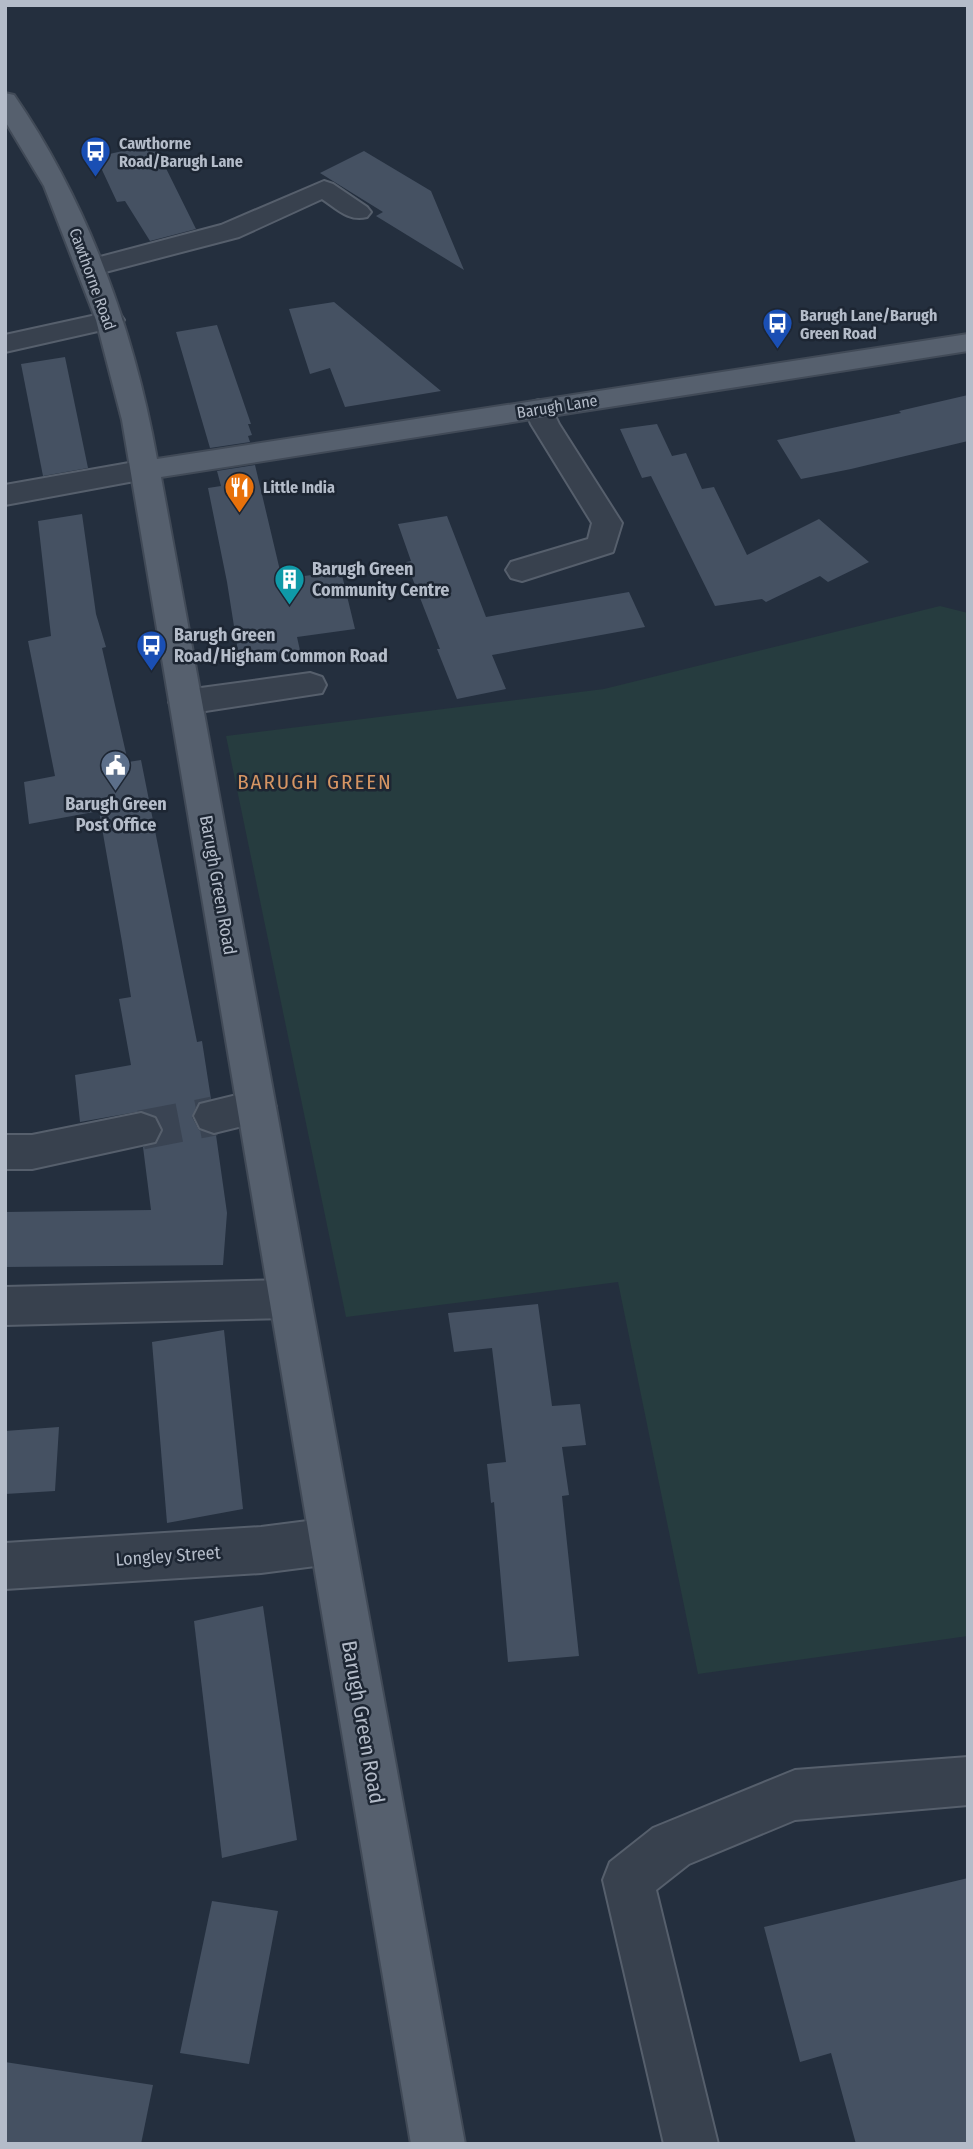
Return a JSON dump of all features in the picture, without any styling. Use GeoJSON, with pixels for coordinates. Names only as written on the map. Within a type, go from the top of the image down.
{"type":"FeatureCollection","features":[{"type":"Feature","properties":{"kind":"main road","name":"Cawthorne Road"},"geometry":{"type":"LineString","coordinates":[[5,100],[57,186],[110,320],[146,470]]}},
{"type":"Feature","properties":{"kind":"main road","name":"Barugh Lane"},"geometry":{"type":"LineString","coordinates":[[146,470],[968,342]]}},
{"type":"Feature","properties":{"kind":"main road","name":"Barugh Green Road"},"geometry":{"type":"LineString","coordinates":[[146,470],[438,2144]]}},
{"type":"Feature","properties":{"kind":"street"},"geometry":{"type":"LineString","coordinates":[[90,268],[230,232],[324,189],[358,212]]}},
{"type":"Feature","properties":{"kind":"street"},"geometry":{"type":"LineString","coordinates":[[5,344],[110,320]]}},
{"type":"Feature","properties":{"kind":"street"},"geometry":{"type":"LineString","coordinates":[[522,570],[602,545],[607,523],[570,467],[539,409]]}},
{"type":"Feature","properties":{"kind":"street"},"geometry":{"type":"LineString","coordinates":[[5,495],[146,470]]}},
{"type":"Feature","properties":{"kind":"street"},"geometry":{"type":"LineString","coordinates":[[186,702],[310,685]]}},
{"type":"Feature","properties":{"kind":"street"},"geometry":{"type":"LineString","coordinates":[[214,1116],[257,1107]]}},
{"type":"Feature","properties":{"kind":"street"},"geometry":{"type":"LineString","coordinates":[[5,1152],[32,1152],[141,1130]]}},
{"type":"Feature","properties":{"kind":"street"},"geometry":{"type":"LineString","coordinates":[[5,1306],[289,1299]]}},
{"type":"Feature","properties":{"kind":"street","name":"Longley Street"},"geometry":{"type":"LineString","coordinates":[[5,1566],[261,1550],[331,1541]]}},
{"type":"Feature","properties":{"kind":"street"},"geometry":{"type":"LineString","coordinates":[[691,2144],[628,1880],[671,1846],[795,1795],[968,1781]]}},
{"type":"Feature","properties":{"kind":"green space"},"geometry":{"type":"Polygon","coordinates":[[[940,606],[968,613],[968,1636],[698,1674],[618,1282],[346,1317],[226,736],[604,689],[940,606]]]}},
{"type":"Feature","properties":{"kind":"building"},"geometry":{"type":"Polygon","coordinates":[[[154,144],[196,229],[150,241],[125,201],[117,202],[96,157],[154,144]]]}},
{"type":"Feature","properties":{"kind":"building"},"geometry":{"type":"Polygon","coordinates":[[[364,151],[431,191],[464,270],[376,216],[383,212],[320,173],[364,151]]]}},
{"type":"Feature","properties":{"kind":"building"},"geometry":{"type":"Polygon","coordinates":[[[334,302],[441,391],[345,407],[330,368],[310,374],[289,309],[334,302]]]}},
{"type":"Feature","properties":{"kind":"building"},"geometry":{"type":"Polygon","coordinates":[[[217,325],[251,424],[248,424],[252,435],[248,436],[250,442],[210,448],[176,332],[217,325]]]}},
{"type":"Feature","properties":{"kind":"building"},"geometry":{"type":"Polygon","coordinates":[[[65,357],[88,468],[43,476],[21,364],[65,357]]]}},
{"type":"Feature","properties":{"kind":"building"},"geometry":{"type":"Polygon","coordinates":[[[968,395],[968,441],[851,469],[801,479],[777,440],[901,413],[899,411],[968,395]]]}},
{"type":"Feature","properties":{"kind":"building"},"geometry":{"type":"Polygon","coordinates":[[[657,424],[672,456],[686,453],[702,489],[714,487],[747,555],[819,519],[869,562],[828,582],[820,576],[766,602],[762,599],[715,606],[651,476],[642,478],[620,429],[657,424]]]}},
{"type":"Feature","properties":{"kind":"building"},"geometry":{"type":"Polygon","coordinates":[[[255,465],[282,579],[341,571],[355,629],[297,637],[301,655],[240,664],[208,488],[221,486],[217,471],[255,465]]]}},
{"type":"Feature","properties":{"kind":"building"},"geometry":{"type":"Polygon","coordinates":[[[82,514],[96,614],[106,647],[102,648],[128,762],[141,760],[197,1042],[202,1041],[211,1099],[198,1103],[192,1117],[199,1130],[216,1135],[227,1213],[223,1265],[5,1267],[5,1212],[151,1210],[143,1147],[157,1143],[163,1131],[157,1117],[142,1111],[80,1122],[75,1075],[131,1065],[119,999],[131,997],[122,942],[99,811],[29,824],[24,782],[55,776],[28,641],[51,636],[38,521],[82,514]]]}},
{"type":"Feature","properties":{"kind":"building"},"geometry":{"type":"Polygon","coordinates":[[[447,516],[486,617],[629,592],[645,627],[492,655],[506,689],[457,699],[406,562],[411,561],[398,524],[447,516]]]}},
{"type":"Feature","properties":{"kind":"building"},"geometry":{"type":"Polygon","coordinates":[[[538,1304],[552,1406],[580,1404],[586,1445],[562,1447],[569,1495],[562,1496],[579,1656],[508,1662],[494,1502],[491,1503],[487,1464],[506,1462],[492,1348],[454,1352],[448,1313],[538,1304]]]}},
{"type":"Feature","properties":{"kind":"building"},"geometry":{"type":"Polygon","coordinates":[[[224,1330],[243,1509],[167,1523],[152,1342],[224,1330]]]}},
{"type":"Feature","properties":{"kind":"building"},"geometry":{"type":"Polygon","coordinates":[[[59,1427],[55,1491],[5,1494],[5,1431],[59,1427]]]}},
{"type":"Feature","properties":{"kind":"building"},"geometry":{"type":"Polygon","coordinates":[[[263,1606],[297,1840],[222,1858],[194,1621],[263,1606]]]}},
{"type":"Feature","properties":{"kind":"building"},"geometry":{"type":"Polygon","coordinates":[[[968,1878],[968,2144],[856,2144],[831,2053],[800,2062],[764,1927],[968,1878]]]}},
{"type":"Feature","properties":{"kind":"building"},"geometry":{"type":"Polygon","coordinates":[[[212,1901],[278,1911],[249,2064],[180,2053],[212,1901]]]}},
{"type":"Feature","properties":{"kind":"building"},"geometry":{"type":"Polygon","coordinates":[[[5,2062],[153,2085],[141,2144],[5,2144],[5,2062]]]}},
{"type":"Feature","properties":{"kind":"tunnel"},"geometry":{"type":"LineString","coordinates":[[141,1130],[214,1116]]}},
{"type":"Feature","properties":{"kind":"place","name":"Cawthorne Road/Barugh Lane"},"geometry":{"type":"Point","coordinates":[96,179]}},
{"type":"Feature","properties":{"kind":"place","name":"Barugh Lane/Barugh Green Road"},"geometry":{"type":"Point","coordinates":[777,351]}},
{"type":"Feature","properties":{"kind":"place","name":"Little India"},"geometry":{"type":"Point","coordinates":[240,514]}},
{"type":"Feature","properties":{"kind":"place","name":"Barugh Green Community Centre"},"geometry":{"type":"Point","coordinates":[289,606]}},
{"type":"Feature","properties":{"kind":"place","name":"Barugh Green Road/Higham Common Road"},"geometry":{"type":"Point","coordinates":[151,672]}},
{"type":"Feature","properties":{"kind":"place","name":"Barugh Green Post Office"},"geometry":{"type":"Point","coordinates":[116,793]}},
{"type":"Feature","properties":{"kind":"district","name":"BARUGH GREEN"},"geometry":{"type":"Point","coordinates":[315,782]}}]}
